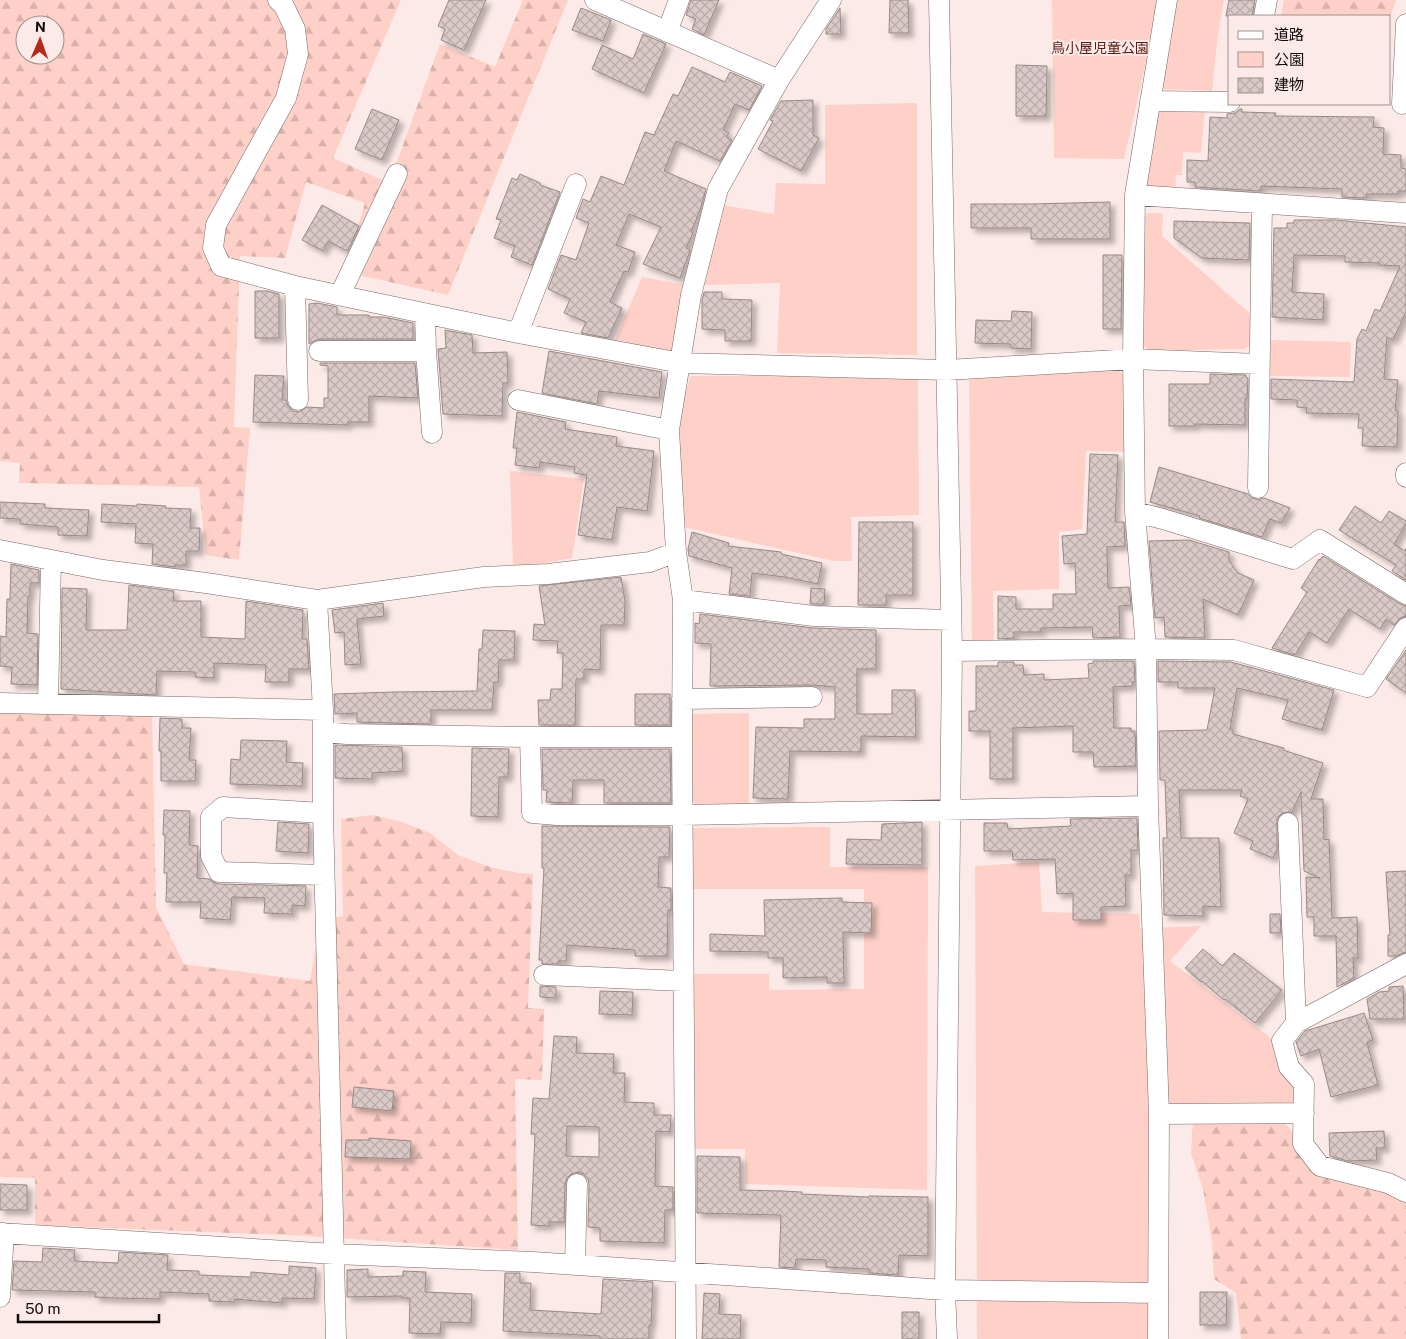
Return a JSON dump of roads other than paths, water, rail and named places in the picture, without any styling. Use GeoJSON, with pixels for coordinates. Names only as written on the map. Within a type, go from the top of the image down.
{"type":"FeatureCollection","features":[{"type":"Feature","properties":{"kind":"street"},"geometry":{"type":"LineString","coordinates":[[278,0],[284,6],[295,29],[298,54],[286,98],[216,225],[213,248],[221,266],[295,286],[425,314],[681,363],[947,370],[1133,359],[1259,364]]}},
{"type":"Feature","properties":{"kind":"street"},"geometry":{"type":"LineString","coordinates":[[595,0],[779,80]]}},
{"type":"Feature","properties":{"kind":"street"},"geometry":{"type":"LineString","coordinates":[[668,32],[680,0]]}},
{"type":"Feature","properties":{"kind":"street"},"geometry":{"type":"LineString","coordinates":[[686,1339],[682,815],[683,600],[676,552],[669,430],[691,295],[718,189],[779,80],[831,0]]}},
{"type":"Feature","properties":{"kind":"street"},"geometry":{"type":"LineString","coordinates":[[939,0],[952,651],[945,1290],[947,1339]]}},
{"type":"Feature","properties":{"kind":"street"},"geometry":{"type":"LineString","coordinates":[[1158,1339],[1159,1114],[1148,806],[1146,649],[1135,512],[1133,359],[1135,194],[1167,0]]}},
{"type":"Feature","properties":{"kind":"street"},"geometry":{"type":"LineString","coordinates":[[1264,15],[1268,0]]}},
{"type":"Feature","properties":{"kind":"street"},"geometry":{"type":"LineString","coordinates":[[1397,104],[1406,24]]}},
{"type":"Feature","properties":{"kind":"street"},"geometry":{"type":"LineString","coordinates":[[1150,100],[1228,102]]}},
{"type":"Feature","properties":{"kind":"street"},"geometry":{"type":"LineString","coordinates":[[340,296],[397,174]]}},
{"type":"Feature","properties":{"kind":"street"},"geometry":{"type":"LineString","coordinates":[[518,333],[576,184]]}},
{"type":"Feature","properties":{"kind":"street"},"geometry":{"type":"LineString","coordinates":[[1135,194],[1406,213]]}},
{"type":"Feature","properties":{"kind":"street"},"geometry":{"type":"LineString","coordinates":[[1258,488],[1262,204]]}},
{"type":"Feature","properties":{"kind":"street"},"geometry":{"type":"LineString","coordinates":[[295,286],[298,400]]}},
{"type":"Feature","properties":{"kind":"street"},"geometry":{"type":"LineString","coordinates":[[425,314],[432,433]]}},
{"type":"Feature","properties":{"kind":"street"},"geometry":{"type":"LineString","coordinates":[[319,351],[426,351]]}},
{"type":"Feature","properties":{"kind":"street"},"geometry":{"type":"LineString","coordinates":[[518,400],[669,430]]}},
{"type":"Feature","properties":{"kind":"street"},"geometry":{"type":"LineString","coordinates":[[1135,512],[1293,559],[1320,540],[1406,594]]}},
{"type":"Feature","properties":{"kind":"street"},"geometry":{"type":"LineString","coordinates":[[0,550],[103,570],[317,600],[484,577],[548,574],[650,562],[676,552]]}},
{"type":"Feature","properties":{"kind":"street"},"geometry":{"type":"LineString","coordinates":[[48,704],[51,560]]}},
{"type":"Feature","properties":{"kind":"street"},"geometry":{"type":"LineString","coordinates":[[317,600],[323,710],[324,875],[336,1339]]}},
{"type":"Feature","properties":{"kind":"street"},"geometry":{"type":"LineString","coordinates":[[683,600],[814,616],[951,620]]}},
{"type":"Feature","properties":{"kind":"street"},"geometry":{"type":"LineString","coordinates":[[952,651],[1234,650],[1367,687],[1406,628]]}},
{"type":"Feature","properties":{"kind":"street"},"geometry":{"type":"LineString","coordinates":[[682,698],[812,697]]}},
{"type":"Feature","properties":{"kind":"street"},"geometry":{"type":"LineString","coordinates":[[0,703],[323,710]]}},
{"type":"Feature","properties":{"kind":"street"},"geometry":{"type":"LineString","coordinates":[[323,732],[530,737],[682,737]]}},
{"type":"Feature","properties":{"kind":"street"},"geometry":{"type":"LineString","coordinates":[[530,737],[532,813],[557,815],[682,815],[1148,806]]}},
{"type":"Feature","properties":{"kind":"street"},"geometry":{"type":"LineString","coordinates":[[323,813],[223,807],[211,817],[211,856],[219,872],[324,875]]}},
{"type":"Feature","properties":{"kind":"street"},"geometry":{"type":"LineString","coordinates":[[1288,823],[1296,1023]]}},
{"type":"Feature","properties":{"kind":"street"},"geometry":{"type":"LineString","coordinates":[[1406,964],[1296,1023],[1282,1041],[1289,1067],[1304,1084],[1303,1144],[1320,1166],[1388,1183],[1406,1192]]}},
{"type":"Feature","properties":{"kind":"street"},"geometry":{"type":"LineString","coordinates":[[544,975],[683,981]]}},
{"type":"Feature","properties":{"kind":"street"},"geometry":{"type":"LineString","coordinates":[[1159,1114],[1304,1113]]}},
{"type":"Feature","properties":{"kind":"street"},"geometry":{"type":"LineString","coordinates":[[575,1265],[577,1184]]}},
{"type":"Feature","properties":{"kind":"street"},"geometry":{"type":"LineString","coordinates":[[0,1296],[2,1233],[334,1254],[575,1265],[945,1290],[1158,1294]]}},
{"type":"Feature","properties":{"kind":"park label","name":"鳥小屋児童公園"},"geometry":{"type":"Point","coordinates":[1100,48]}}]}
